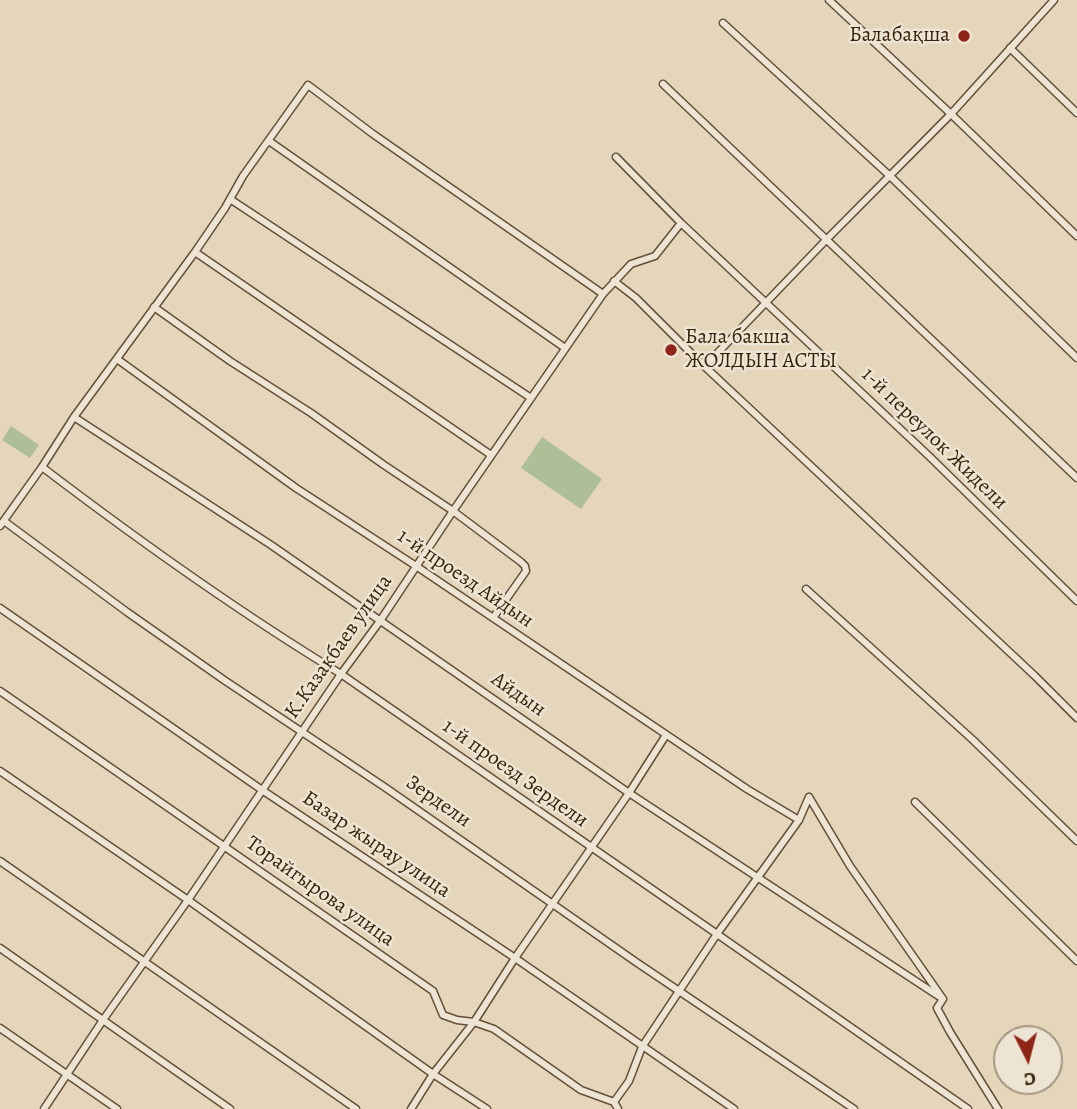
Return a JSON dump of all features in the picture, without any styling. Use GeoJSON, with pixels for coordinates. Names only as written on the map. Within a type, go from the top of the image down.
{"type":"FeatureCollection","features":[{"type":"Feature","properties":{"kind":"street"},"geometry":{"type":"LineString","coordinates":[[829,0],[1077,236]]}},
{"type":"Feature","properties":{"kind":"street"},"geometry":{"type":"LineString","coordinates":[[705,366],[951,114],[1054,0]]}},
{"type":"Feature","properties":{"kind":"street"},"geometry":{"type":"LineString","coordinates":[[723,23],[890,176],[1077,358]]}},
{"type":"Feature","properties":{"kind":"street"},"geometry":{"type":"LineString","coordinates":[[1010,48],[1077,113]]}},
{"type":"Feature","properties":{"kind":"street"},"geometry":{"type":"LineString","coordinates":[[663,84],[1077,478]]}},
{"type":"Feature","properties":{"kind":"street"},"geometry":{"type":"LineString","coordinates":[[2,524],[74,417],[195,252],[243,176],[308,85],[373,134],[603,294]]}},
{"type":"Feature","properties":{"kind":"street"},"geometry":{"type":"LineString","coordinates":[[269,141],[565,348]]}},
{"type":"Feature","properties":{"kind":"street","name":"1-й переулок Жидели"},"geometry":{"type":"LineString","coordinates":[[616,157],[765,304],[930,457],[1077,601]]}},
{"type":"Feature","properties":{"kind":"street"},"geometry":{"type":"LineString","coordinates":[[230,199],[531,398]]}},
{"type":"Feature","properties":{"kind":"street","name":"К.Казакбаев улица"},"geometry":{"type":"LineString","coordinates":[[44,1109],[603,294],[631,264],[655,256],[681,223]]}},
{"type":"Feature","properties":{"kind":"street"},"geometry":{"type":"LineString","coordinates":[[195,252],[491,455]]}},
{"type":"Feature","properties":{"kind":"street"},"geometry":{"type":"LineString","coordinates":[[614,281],[636,298],[1077,718]]}},
{"type":"Feature","properties":{"kind":"street"},"geometry":{"type":"LineString","coordinates":[[154,307],[453,511],[525,566],[526,571],[493,618]]}},
{"type":"Feature","properties":{"kind":"street","name":"1-й проезд Айдын"},"geometry":{"type":"LineString","coordinates":[[117,359],[296,488],[747,789],[799,820]]}},
{"type":"Feature","properties":{"kind":"street","name":"Айдын"},"geometry":{"type":"LineString","coordinates":[[74,417],[271,545],[628,793],[943,999]]}},
{"type":"Feature","properties":{"kind":"street","name":"1-й проезд Зердели"},"geometry":{"type":"LineString","coordinates":[[42,467],[179,569],[341,674],[968,1109]]}},
{"type":"Feature","properties":{"kind":"street","name":"Зердели"},"geometry":{"type":"LineString","coordinates":[[2,524],[224,680],[854,1109]]}},
{"type":"Feature","properties":{"kind":"street"},"geometry":{"type":"LineString","coordinates":[[806,589],[973,740],[1077,841]]}},
{"type":"Feature","properties":{"kind":"street","name":"Базар жырау улица"},"geometry":{"type":"LineString","coordinates":[[0,608],[262,790],[515,958],[734,1109]]}},
{"type":"Feature","properties":{"kind":"street","name":"Торайгырова улица"},"geometry":{"type":"LineString","coordinates":[[0,691],[432,991],[443,1015],[494,1029],[580,1090],[616,1105]]}},
{"type":"Feature","properties":{"kind":"street"},"geometry":{"type":"LineString","coordinates":[[411,1109],[433,1074],[474,1022],[666,735]]}},
{"type":"Feature","properties":{"kind":"street"},"geometry":{"type":"LineString","coordinates":[[0,771],[487,1109]]}},
{"type":"Feature","properties":{"kind":"street"},"geometry":{"type":"LineString","coordinates":[[616,1105],[642,1047],[717,934],[799,820],[809,797],[850,866],[943,999],[937,1007],[998,1109]]}},
{"type":"Feature","properties":{"kind":"street"},"geometry":{"type":"LineString","coordinates":[[915,802],[1077,961]]}},
{"type":"Feature","properties":{"kind":"street"},"geometry":{"type":"LineString","coordinates":[[0,861],[356,1109]]}},
{"type":"Feature","properties":{"kind":"street"},"geometry":{"type":"LineString","coordinates":[[0,948],[230,1109]]}},
{"type":"Feature","properties":{"kind":"street"},"geometry":{"type":"LineString","coordinates":[[0,1028],[117,1109]]}},
{"type":"Feature","properties":{"kind":"green space"},"geometry":{"type":"Polygon","coordinates":[[[11,426],[39,445],[30,458],[2,440],[11,426]]]}},
{"type":"Feature","properties":{"kind":"green space"},"geometry":{"type":"Polygon","coordinates":[[[542,437],[602,479],[581,509],[521,468],[542,437]]]}},
{"type":"Feature","properties":{"kind":"place","name":"Балабақша"},"geometry":{"type":"Point","coordinates":[964,36]}},
{"type":"Feature","properties":{"kind":"place","name":"Бала бакша ЖОЛДЫН АСТЫ"},"geometry":{"type":"Point","coordinates":[671,350]}}]}
